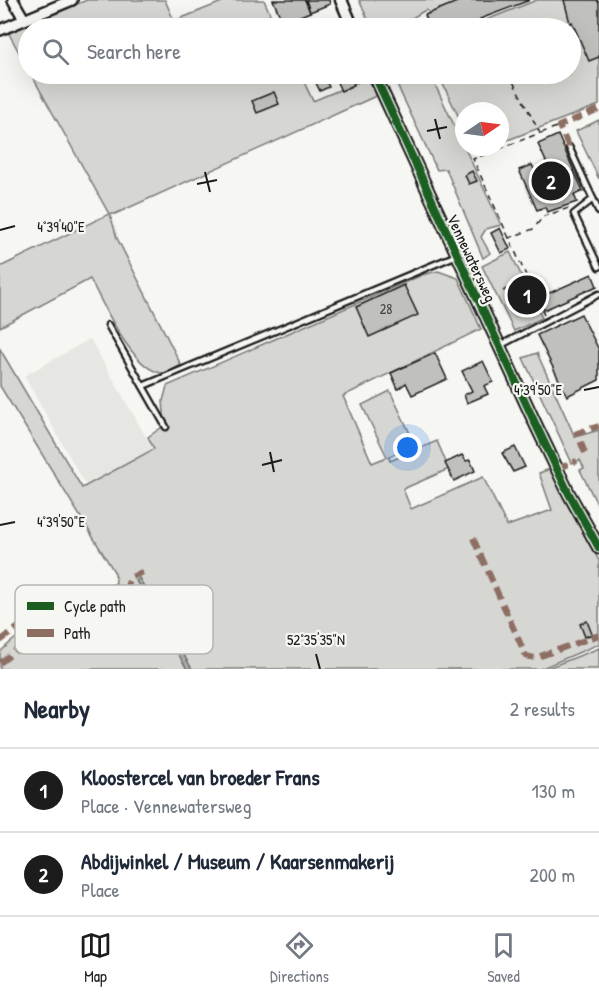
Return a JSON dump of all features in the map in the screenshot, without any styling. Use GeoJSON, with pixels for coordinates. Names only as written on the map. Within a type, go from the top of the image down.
{"type":"FeatureCollection","features":[{"type":"Feature","properties":{"kind":"street"},"geometry":{"type":"LineString","coordinates":[[13,0],[23,18]]}},
{"type":"Feature","properties":{"kind":"street"},"geometry":{"type":"LineString","coordinates":[[29,18],[72,0]]}},
{"type":"Feature","properties":{"kind":"street"},"geometry":{"type":"LineString","coordinates":[[341,0],[349,18]]}},
{"type":"Feature","properties":{"kind":"street"},"geometry":{"type":"LineString","coordinates":[[0,30],[18,22]]}},
{"type":"Feature","properties":{"kind":"street","name":"Vennewatersweg"},"geometry":{"type":"LineString","coordinates":[[379,84],[565,486],[599,548]]}},
{"type":"Feature","properties":{"kind":"lane"},"geometry":{"type":"LineString","coordinates":[[569,147],[599,212]]}},
{"type":"Feature","properties":{"kind":"lane"},"geometry":{"type":"LineString","coordinates":[[593,199],[574,214],[599,267]]}},
{"type":"Feature","properties":{"kind":"lane"},"geometry":{"type":"LineString","coordinates":[[143,386],[456,255]]}},
{"type":"Feature","properties":{"kind":"lane"},"geometry":{"type":"LineString","coordinates":[[499,346],[599,294]]}},
{"type":"Feature","properties":{"kind":"lane"},"geometry":{"type":"LineString","coordinates":[[108,325],[166,427]]}},
{"type":"Feature","properties":{"kind":"path"},"geometry":{"type":"LineString","coordinates":[[515,84],[540,133]]}},
{"type":"Feature","properties":{"kind":"path"},"geometry":{"type":"LineString","coordinates":[[547,321],[473,159],[560,126]]}},
{"type":"Feature","properties":{"kind":"path"},"geometry":{"type":"LineString","coordinates":[[509,238],[533,229],[544,216],[577,205],[579,210]]}},
{"type":"Feature","properties":{"kind":"path"},"geometry":{"type":"LineString","coordinates":[[503,291],[528,280]]}},
{"type":"Feature","properties":{"kind":"shaded area"},"geometry":{"type":"Polygon","coordinates":[[[87,0],[165,0],[173,18],[43,18],[87,0]]]}},
{"type":"Feature","properties":{"kind":"shaded area"},"geometry":{"type":"Polygon","coordinates":[[[227,0],[264,0],[272,18],[182,18],[227,0]]]}},
{"type":"Feature","properties":{"kind":"shaded area"},"geometry":{"type":"Polygon","coordinates":[[[359,0],[466,0],[431,14],[426,10],[413,18],[367,18],[359,0]]]}},
{"type":"Feature","properties":{"kind":"shaded area"},"geometry":{"type":"Polygon","coordinates":[[[537,0],[568,0],[578,18],[491,18],[537,0]]]}},
{"type":"Feature","properties":{"kind":"shaded area"},"geometry":{"type":"Polygon","coordinates":[[[581,24],[599,57],[599,105],[509,140],[509,102],[455,102],[455,109],[443,84],[581,84],[581,24]]]}},
{"type":"Feature","properties":{"kind":"shaded area"},"geometry":{"type":"Polygon","coordinates":[[[18,28],[18,50],[8,32],[18,28]]]}},
{"type":"Feature","properties":{"kind":"shaded area"},"geometry":{"type":"Polygon","coordinates":[[[37,84],[305,84],[313,101],[353,84],[373,84],[378,95],[115,214],[110,214],[117,238],[181,365],[170,371],[163,373],[152,370],[130,349],[90,279],[0,327],[0,267],[109,214],[37,84]]]}},
{"type":"Feature","properties":{"kind":"shaded area"},"geometry":{"type":"Polygon","coordinates":[[[397,84],[435,84],[455,127],[455,156],[469,156],[501,225],[486,229],[481,237],[490,253],[483,258],[446,169],[437,170],[397,84]]]}},
{"type":"Feature","properties":{"kind":"shaded area"},"geometry":{"type":"Polygon","coordinates":[[[599,120],[599,179],[576,131],[599,120]]]}},
{"type":"Feature","properties":{"kind":"shaded area"},"geometry":{"type":"Polygon","coordinates":[[[510,252],[542,318],[514,331],[482,266],[510,252]]]}},
{"type":"Feature","properties":{"kind":"shaded area"},"geometry":{"type":"Polygon","coordinates":[[[438,271],[458,278],[481,329],[343,396],[372,463],[387,457],[362,405],[390,391],[415,444],[389,457],[390,461],[437,441],[449,469],[403,489],[411,509],[483,477],[507,526],[552,510],[539,473],[550,469],[599,561],[599,644],[540,669],[0,669],[0,652],[15,639],[15,654],[213,654],[213,585],[112,585],[116,583],[115,573],[0,386],[0,349],[82,488],[154,449],[148,437],[165,425],[163,401],[167,386],[422,275],[438,271]]]}},
{"type":"Feature","properties":{"kind":"shaded area"},"geometry":{"type":"Polygon","coordinates":[[[90,339],[154,451],[88,489],[24,376],[90,339]]]}},
{"type":"Feature","properties":{"kind":"shaded area"},"geometry":{"type":"Polygon","coordinates":[[[537,353],[575,437],[599,430],[599,508],[580,470],[584,468],[580,460],[572,463],[523,358],[537,353]]]}},
{"type":"Feature","properties":{"kind":"shaded area"},"geometry":{"type":"Polygon","coordinates":[[[139,578],[143,585],[138,585],[136,581],[139,578]]]}},
{"type":"Feature","properties":{"kind":"shaded area"},"geometry":{"type":"Polygon","coordinates":[[[599,648],[599,669],[545,669],[597,649],[599,648]]]}},
{"type":"Feature","properties":{"kind":"shaded area"},"geometry":{"type":"Polygon","coordinates":[[[178,654],[183,654],[192,669],[187,669],[178,654]]]}},
{"type":"Feature","properties":{"kind":"building"},"geometry":{"type":"Polygon","coordinates":[[[273,0],[305,0],[310,12],[295,18],[281,18],[273,0]]]}},
{"type":"Feature","properties":{"kind":"building"},"geometry":{"type":"Polygon","coordinates":[[[306,0],[329,0],[330,4],[310,12],[306,0]]]}},
{"type":"Feature","properties":{"kind":"building"},"geometry":{"type":"Polygon","coordinates":[[[462,0],[530,0],[483,18],[426,18],[425,15],[462,0]]]}},
{"type":"Feature","properties":{"kind":"building"},"geometry":{"type":"Polygon","coordinates":[[[564,0],[597,0],[599,3],[599,57],[589,61],[581,43],[581,18],[569,18],[564,0]]]}},
{"type":"Feature","properties":{"kind":"building"},"geometry":{"type":"Polygon","coordinates":[[[316,84],[328,84],[329,87],[320,91],[316,84]]]}},
{"type":"Feature","properties":{"kind":"building"},"geometry":{"type":"Polygon","coordinates":[[[338,84],[354,84],[354,85],[341,91],[338,84]]]}},
{"type":"Feature","properties":{"kind":"building"},"geometry":{"type":"Polygon","coordinates":[[[274,92],[279,104],[257,113],[252,101],[274,92]]]}},
{"type":"Feature","properties":{"kind":"building"},"geometry":{"type":"Polygon","coordinates":[[[558,135],[583,191],[574,195],[577,202],[547,212],[545,207],[537,210],[519,170],[532,165],[535,171],[548,166],[538,144],[558,135]]]}},
{"type":"Feature","properties":{"kind":"building"},"geometry":{"type":"Polygon","coordinates":[[[472,171],[477,181],[469,184],[465,175],[472,171]]]}},
{"type":"Feature","properties":{"kind":"building"},"geometry":{"type":"Polygon","coordinates":[[[500,228],[510,249],[501,253],[491,233],[500,228]]]}},
{"type":"Feature","properties":{"kind":"building"},"geometry":{"type":"Polygon","coordinates":[[[592,274],[597,286],[544,310],[538,298],[592,274]]]}},
{"type":"Feature","properties":{"kind":"building"},"geometry":{"type":"Polygon","coordinates":[[[404,285],[418,315],[369,337],[356,307],[404,285]]]}},
{"type":"Feature","properties":{"kind":"building"},"geometry":{"type":"Polygon","coordinates":[[[581,314],[599,350],[599,380],[567,396],[537,335],[581,314]]]}},
{"type":"Feature","properties":{"kind":"building"},"geometry":{"type":"Polygon","coordinates":[[[435,353],[447,379],[412,395],[406,383],[398,389],[391,373],[435,353]]]}},
{"type":"Feature","properties":{"kind":"building"},"geometry":{"type":"Polygon","coordinates":[[[483,361],[493,382],[484,386],[488,394],[467,403],[464,395],[472,391],[462,371],[483,361]]]}},
{"type":"Feature","properties":{"kind":"building"},"geometry":{"type":"Polygon","coordinates":[[[515,447],[525,467],[513,472],[502,453],[515,447]]]}},
{"type":"Feature","properties":{"kind":"building"},"geometry":{"type":"Polygon","coordinates":[[[462,455],[466,461],[470,460],[475,471],[454,481],[445,463],[462,455]]]}},
{"type":"Feature","properties":{"kind":"building"},"geometry":{"type":"Polygon","coordinates":[[[587,621],[592,634],[585,637],[580,624],[587,621]]]}},
{"type":"Feature","properties":{"kind":"marked path"},"geometry":{"type":"LineString","coordinates":[[569,147],[559,126],[599,109]]}},
{"type":"Feature","properties":{"kind":"marked path"},"geometry":{"type":"LineString","coordinates":[[585,453],[577,433],[599,426]]}},
{"type":"Feature","properties":{"kind":"marked path"},"geometry":{"type":"LineString","coordinates":[[557,469],[577,461]]}},
{"type":"Feature","properties":{"kind":"marked path"},"geometry":{"type":"LineString","coordinates":[[473,538],[526,656],[535,658],[599,635]]}},
{"type":"Feature","properties":{"kind":"marked path"},"geometry":{"type":"LineString","coordinates":[[127,585],[130,578],[142,572]]}},
{"type":"Feature","properties":{"kind":"marked path"},"geometry":{"type":"LineString","coordinates":[[0,641],[15,630]]}},
{"type":"Feature","properties":{"kind":"marked path"},"geometry":{"type":"LineString","coordinates":[[0,663],[15,651]]}},
{"type":"Feature","properties":{"kind":"cycle path"},"geometry":{"type":"LineString","coordinates":[[379,84],[535,423],[569,494],[599,548]]}},
{"type":"Feature","properties":{"kind":"place","name":"Abdijwinkel / Museum / Kaarsenmakerij"},"geometry":{"type":"Point","coordinates":[551,181]}},
{"type":"Feature","properties":{"kind":"place","name":"Kloostercel van broeder Frans"},"geometry":{"type":"Point","coordinates":[527,295]}}]}
